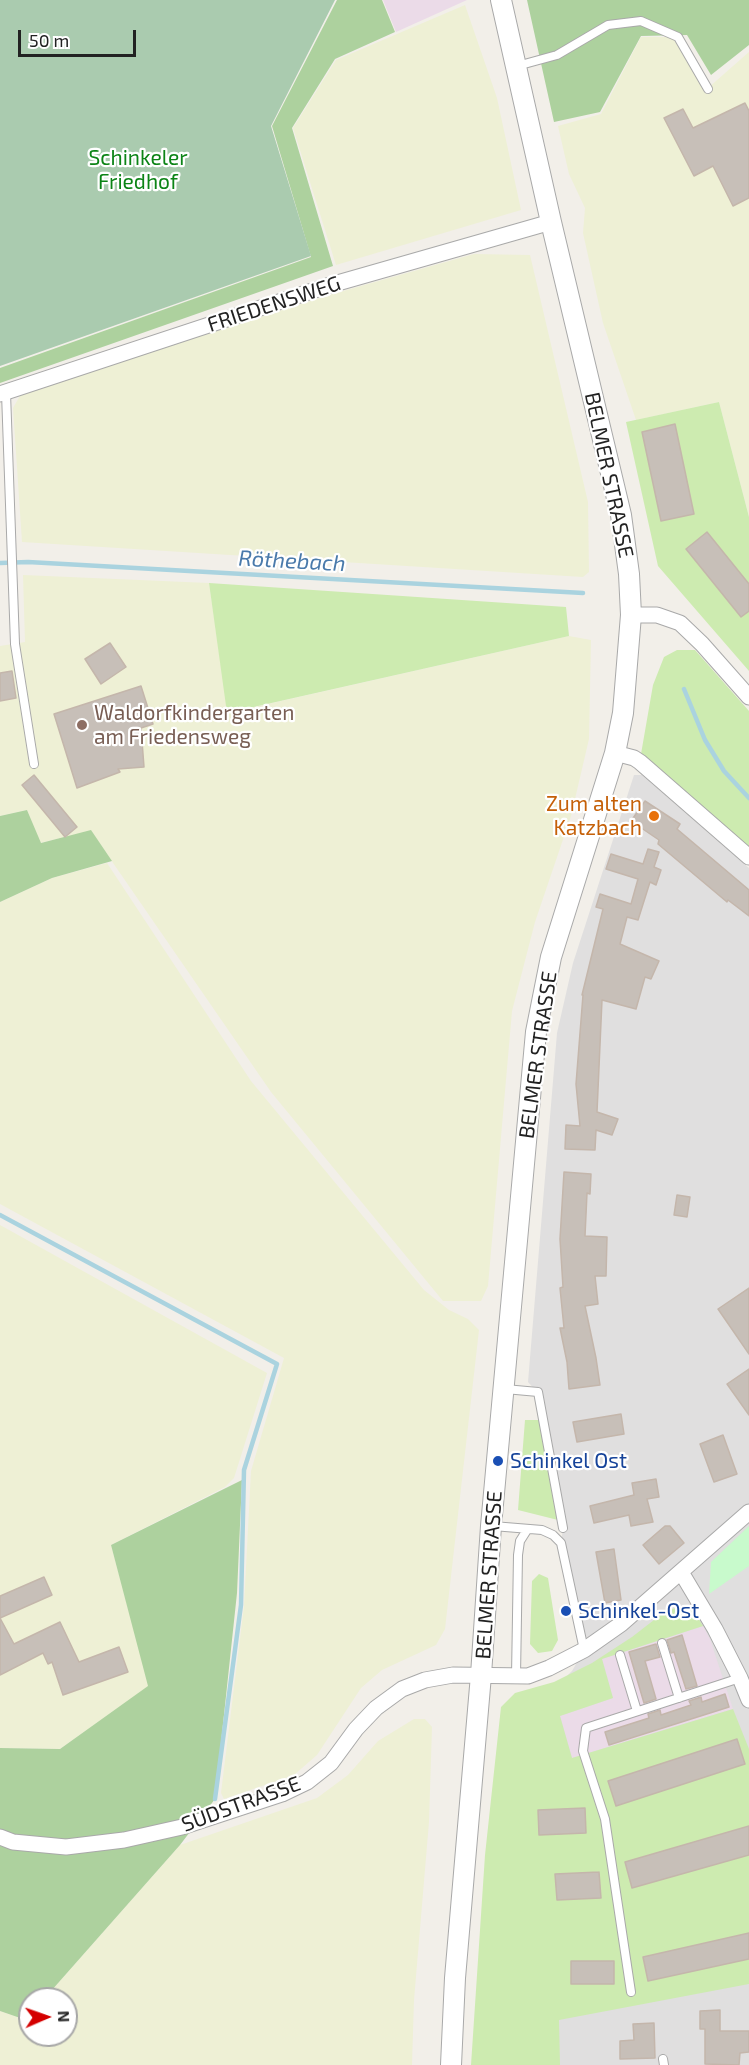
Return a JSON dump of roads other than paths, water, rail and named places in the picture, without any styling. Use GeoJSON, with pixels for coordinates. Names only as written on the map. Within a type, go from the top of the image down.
{"type":"FeatureCollection","features":[{"type":"Feature","properties":{"kind":"street","name":"BELMER STRASSE"},"geometry":{"type":"LineString","coordinates":[[451,2065],[455,1978],[481,1675],[491,1526],[536,1032],[551,957],[615,753],[623,713],[631,615],[629,574],[621,515],[501,0]]}},
{"type":"Feature","properties":{"kind":"street","name":"FRIEDENSWEG"},"geometry":{"type":"LineString","coordinates":[[3,394],[327,286],[551,222]]}},
{"type":"Feature","properties":{"kind":"street"},"geometry":{"type":"LineString","coordinates":[[631,615],[657,615],[680,623],[749,697]]}},
{"type":"Feature","properties":{"kind":"street"},"geometry":{"type":"LineString","coordinates":[[615,753],[640,762],[749,857]]}},
{"type":"Feature","properties":{"kind":"street","name":"SÜDSTRASSE"},"geometry":{"type":"LineString","coordinates":[[0,1837],[13,1842],[66,1847],[124,1840],[182,1827],[282,1794],[307,1782],[331,1763],[356,1729],[376,1708],[402,1689],[425,1680],[453,1675],[528,1676],[584,1650],[621,1624],[749,1512]]}},
{"type":"Feature","properties":{"kind":"street"},"geometry":{"type":"LineString","coordinates":[[681,1572],[715,1629],[749,1700]]}},
{"type":"Feature","properties":{"kind":"lane"},"geometry":{"type":"LineString","coordinates":[[516,66],[557,55],[608,25],[641,21],[678,37],[708,88]]}},
{"type":"Feature","properties":{"kind":"lane"},"geometry":{"type":"LineString","coordinates":[[3,394],[14,573],[15,644],[34,764]]}},
{"type":"Feature","properties":{"kind":"lane"},"geometry":{"type":"LineString","coordinates":[[505,1389],[538,1392],[563,1528]]}},
{"type":"Feature","properties":{"kind":"lane"},"geometry":{"type":"LineString","coordinates":[[491,1526],[542,1530],[553,1535],[561,1543],[584,1650]]}},
{"type":"Feature","properties":{"kind":"lane"},"geometry":{"type":"LineString","coordinates":[[516,1676],[518,1555],[520,1541],[527,1530]]}},
{"type":"Feature","properties":{"kind":"lane"},"geometry":{"type":"LineString","coordinates":[[662,1643],[679,1698]]}},
{"type":"Feature","properties":{"kind":"lane"},"geometry":{"type":"LineString","coordinates":[[620,1655],[637,1711]]}},
{"type":"Feature","properties":{"kind":"lane"},"geometry":{"type":"LineString","coordinates":[[630,1992],[605,1819],[583,1751],[586,1728],[740,1678]]}},
{"type":"Feature","properties":{"kind":"waterway","name":"Röthebach"},"geometry":{"type":"LineString","coordinates":[[0,563],[28,562],[583,593]]}},
{"type":"Feature","properties":{"kind":"waterway"},"geometry":{"type":"LineString","coordinates":[[684,689],[705,740],[724,771],[749,798]]}},
{"type":"Feature","properties":{"kind":"waterway"},"geometry":{"type":"LineString","coordinates":[[0,1215],[277,1364],[244,1470],[241,1605],[215,1799]]}},
{"type":"Feature","properties":{"kind":"place","name":"Waldorfkindergarten am Friedensweg"},"geometry":{"type":"Point","coordinates":[82,725]}},
{"type":"Feature","properties":{"kind":"place","name":"Zum alten Katzbach"},"geometry":{"type":"Point","coordinates":[654,816]}},
{"type":"Feature","properties":{"kind":"place","name":"Schinkel Ost"},"geometry":{"type":"Point","coordinates":[498,1461]}},
{"type":"Feature","properties":{"kind":"place","name":"Schinkel-Ost"},"geometry":{"type":"Point","coordinates":[566,1611]}},
{"type":"Feature","properties":{"kind":"park label","name":"Schinkeler Friedhof"},"geometry":{"type":"Point","coordinates":[138,170]}}]}
